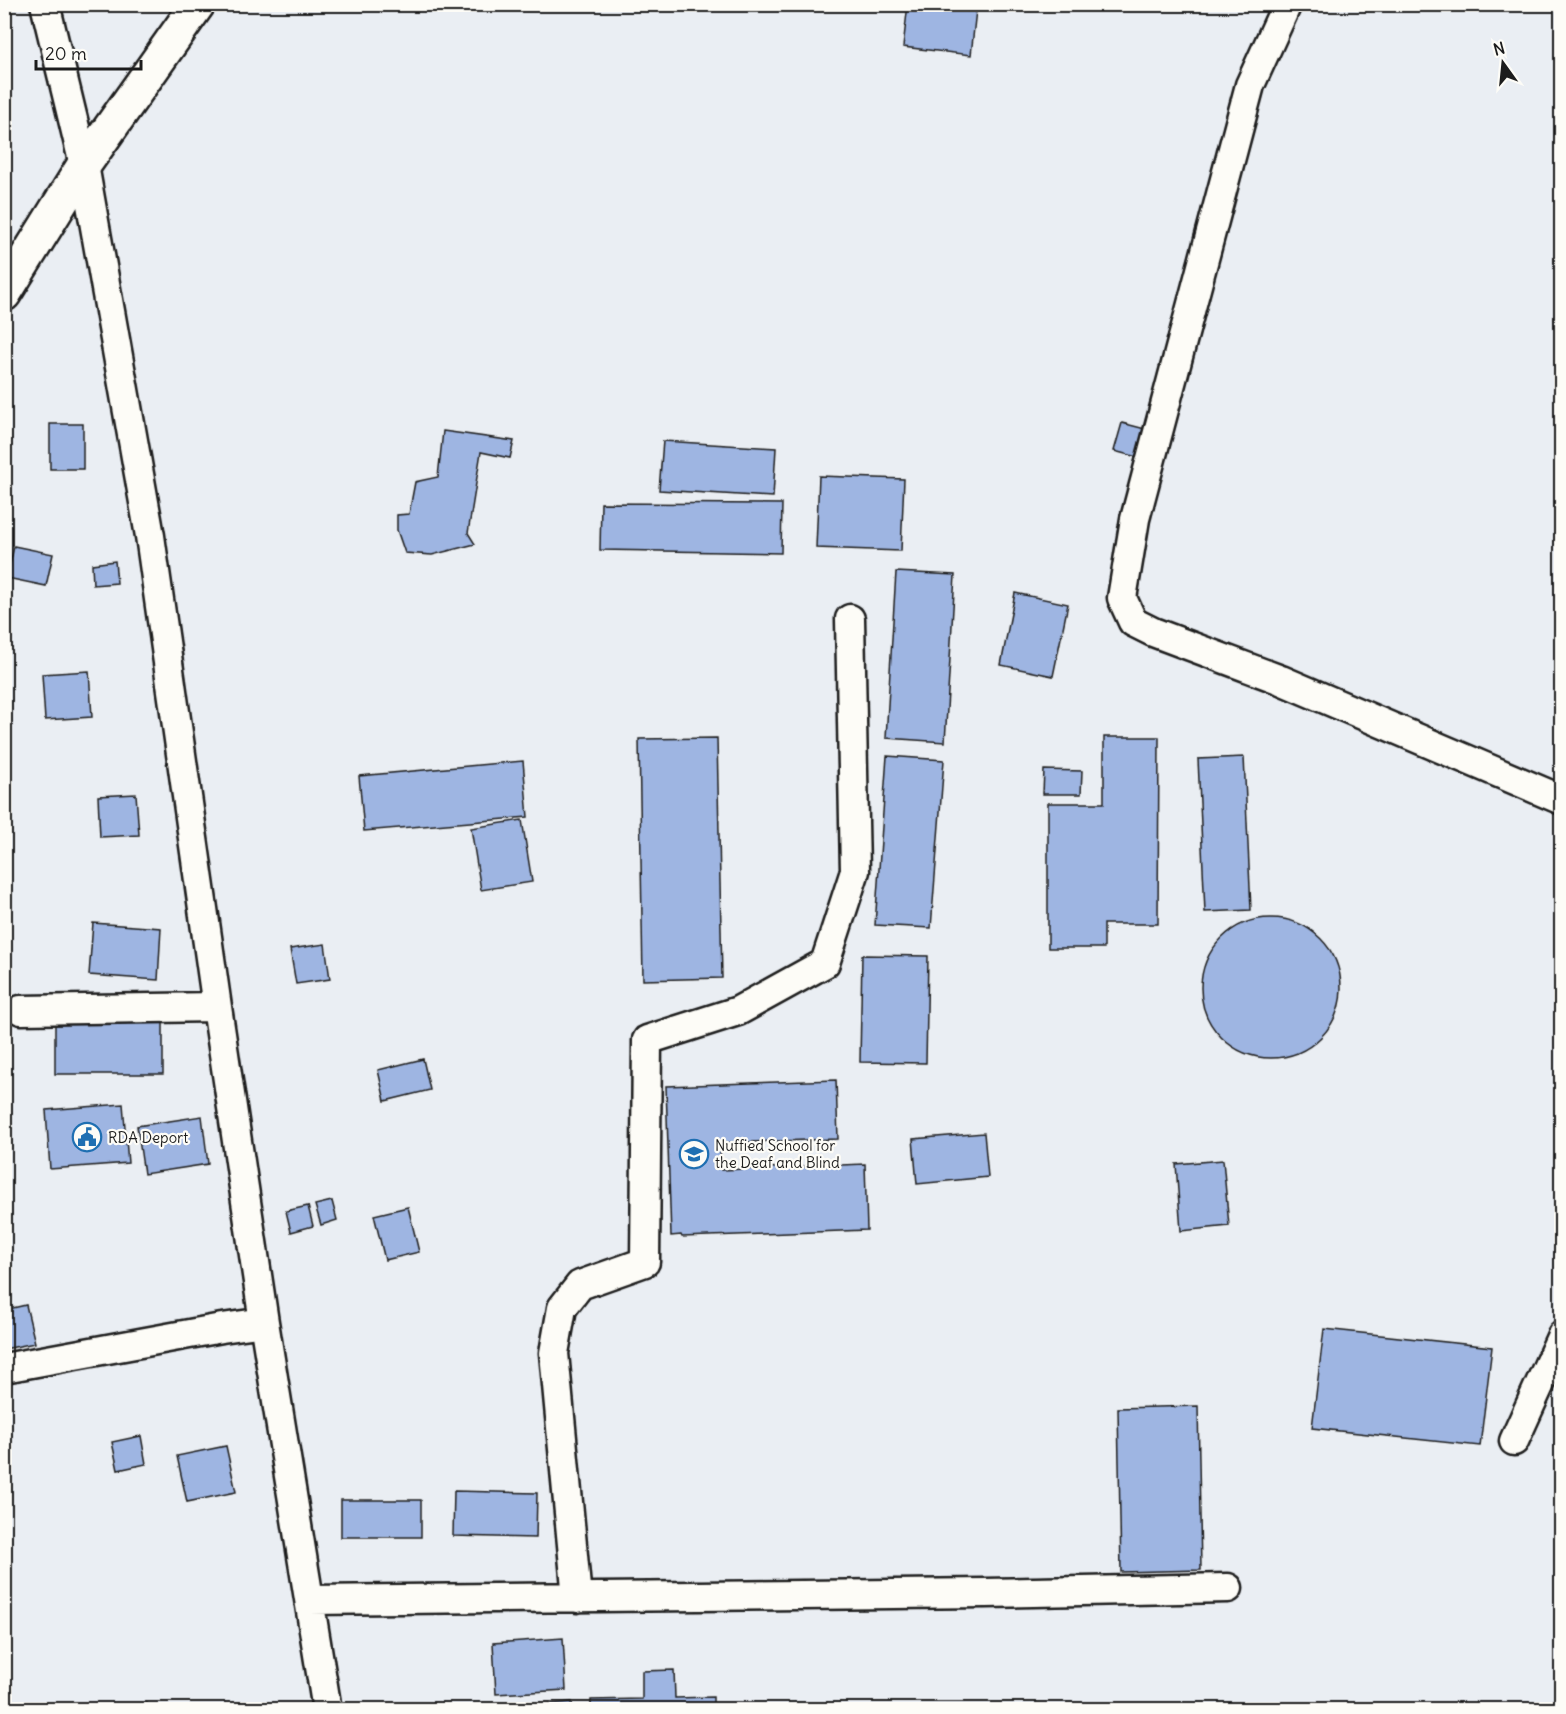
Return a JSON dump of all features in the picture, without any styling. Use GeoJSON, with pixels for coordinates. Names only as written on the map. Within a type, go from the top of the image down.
{"type":"FeatureCollection","features":[{"type":"Feature","properties":{"kind":"street"},"geometry":{"type":"LineString","coordinates":[[45,4],[84,165],[150,536],[264,1322],[327,1710]]}},
{"type":"Feature","properties":{"kind":"street"},"geometry":{"type":"LineString","coordinates":[[4,294],[84,165],[198,4]]}},
{"type":"Feature","properties":{"kind":"street"},"geometry":{"type":"LineString","coordinates":[[1287,4],[1250,85],[1135,519],[1122,598],[1133,622],[1153,632],[1281,680],[1562,800]]}},
{"type":"Feature","properties":{"kind":"street"},"geometry":{"type":"LineString","coordinates":[[577,1598],[554,1353],[562,1308],[580,1285],[645,1262],[647,1040],[738,1011],[825,963],[855,871],[850,619]]}},
{"type":"Feature","properties":{"kind":"street"},"geometry":{"type":"LineString","coordinates":[[21,1010],[217,1006]]}},
{"type":"Feature","properties":{"kind":"street"},"geometry":{"type":"LineString","coordinates":[[4,1368],[264,1322]]}},
{"type":"Feature","properties":{"kind":"street"},"geometry":{"type":"LineString","coordinates":[[1514,1441],[1562,1335]]}},
{"type":"Feature","properties":{"kind":"street"},"geometry":{"type":"LineString","coordinates":[[310,1600],[998,1593],[1228,1588]]}},
{"type":"Feature","properties":{"kind":"building"},"geometry":{"type":"Polygon","coordinates":[[[908,4],[976,10],[971,55],[903,47],[908,4]]]}},
{"type":"Feature","properties":{"kind":"building"},"geometry":{"type":"Polygon","coordinates":[[[1122,423],[1149,430],[1141,458],[1114,451],[1122,423]]]}},
{"type":"Feature","properties":{"kind":"building"},"geometry":{"type":"Polygon","coordinates":[[[50,424],[83,424],[83,469],[50,469],[50,424]]]}},
{"type":"Feature","properties":{"kind":"building"},"geometry":{"type":"Polygon","coordinates":[[[443,431],[514,441],[510,458],[481,452],[468,533],[475,544],[432,555],[405,553],[397,530],[397,515],[409,514],[415,482],[438,477],[443,431]]]}},
{"type":"Feature","properties":{"kind":"building"},"geometry":{"type":"Polygon","coordinates":[[[663,441],[776,448],[773,497],[659,490],[663,441]]]}},
{"type":"Feature","properties":{"kind":"building"},"geometry":{"type":"Polygon","coordinates":[[[819,476],[904,479],[901,551],[816,548],[819,476]]]}},
{"type":"Feature","properties":{"kind":"building"},"geometry":{"type":"Polygon","coordinates":[[[601,503],[782,504],[781,553],[600,550],[601,503]]]}},
{"type":"Feature","properties":{"kind":"building"},"geometry":{"type":"Polygon","coordinates":[[[14,546],[53,554],[46,586],[7,578],[14,546]]]}},
{"type":"Feature","properties":{"kind":"building"},"geometry":{"type":"Polygon","coordinates":[[[115,561],[117,583],[93,585],[92,564],[115,561]]]}},
{"type":"Feature","properties":{"kind":"building"},"geometry":{"type":"Polygon","coordinates":[[[896,572],[955,575],[945,742],[886,738],[896,572]]]}},
{"type":"Feature","properties":{"kind":"building"},"geometry":{"type":"Polygon","coordinates":[[[1015,593],[1068,604],[1053,676],[1001,665],[1015,593]]]}},
{"type":"Feature","properties":{"kind":"building"},"geometry":{"type":"Polygon","coordinates":[[[89,671],[92,717],[45,720],[42,674],[89,671]]]}},
{"type":"Feature","properties":{"kind":"building"},"geometry":{"type":"Polygon","coordinates":[[[1104,737],[1159,737],[1158,924],[1104,924],[1104,948],[1048,948],[1048,803],[1104,803],[1104,737]]]}},
{"type":"Feature","properties":{"kind":"building"},"geometry":{"type":"Polygon","coordinates":[[[717,738],[722,978],[643,980],[639,739],[717,738]]]}},
{"type":"Feature","properties":{"kind":"building"},"geometry":{"type":"Polygon","coordinates":[[[887,756],[944,760],[931,928],[875,925],[887,756]]]}},
{"type":"Feature","properties":{"kind":"building"},"geometry":{"type":"Polygon","coordinates":[[[1244,757],[1251,910],[1205,912],[1198,759],[1244,757]]]}},
{"type":"Feature","properties":{"kind":"building"},"geometry":{"type":"Polygon","coordinates":[[[523,761],[528,817],[364,831],[359,776],[523,761]]]}},
{"type":"Feature","properties":{"kind":"building"},"geometry":{"type":"Polygon","coordinates":[[[1044,770],[1082,771],[1081,794],[1043,794],[1044,770]]]}},
{"type":"Feature","properties":{"kind":"building"},"geometry":{"type":"Polygon","coordinates":[[[136,794],[139,835],[100,837],[98,796],[136,794]]]}},
{"type":"Feature","properties":{"kind":"building"},"geometry":{"type":"Polygon","coordinates":[[[522,820],[532,882],[481,890],[471,828],[522,820]]]}},
{"type":"Feature","properties":{"kind":"building"},"geometry":{"type":"Polygon","coordinates":[[[1271,918],[1298,923],[1320,939],[1336,961],[1341,988],[1336,1015],[1320,1037],[1298,1053],[1271,1058],[1244,1053],[1222,1037],[1206,1015],[1201,988],[1206,961],[1222,939],[1244,923],[1271,918]]]}},
{"type":"Feature","properties":{"kind":"building"},"geometry":{"type":"Polygon","coordinates":[[[93,923],[161,928],[158,980],[89,975],[93,923]]]}},
{"type":"Feature","properties":{"kind":"building"},"geometry":{"type":"Polygon","coordinates":[[[325,944],[330,979],[296,984],[290,949],[325,944]]]}},
{"type":"Feature","properties":{"kind":"building"},"geometry":{"type":"Polygon","coordinates":[[[862,955],[928,956],[926,1063],[860,1062],[862,955]]]}},
{"type":"Feature","properties":{"kind":"building"},"geometry":{"type":"Polygon","coordinates":[[[55,1020],[163,1020],[163,1074],[55,1074],[55,1020]]]}},
{"type":"Feature","properties":{"kind":"building"},"geometry":{"type":"Polygon","coordinates":[[[423,1059],[430,1090],[385,1101],[378,1070],[423,1059]]]}},
{"type":"Feature","properties":{"kind":"building","name":"Nuffied School for the Deaf and Blind"},"geometry":{"type":"Polygon","coordinates":[[[836,1080],[838,1139],[720,1143],[721,1170],[865,1164],[867,1230],[671,1236],[666,1086],[836,1080]]]}},
{"type":"Feature","properties":{"kind":"building","name":"RDA Deport"},"geometry":{"type":"Polygon","coordinates":[[[123,1104],[128,1163],[50,1169],[46,1110],[123,1104]]]}},
{"type":"Feature","properties":{"kind":"building"},"geometry":{"type":"Polygon","coordinates":[[[202,1116],[208,1164],[144,1174],[137,1126],[202,1116]]]}},
{"type":"Feature","properties":{"kind":"building"},"geometry":{"type":"Polygon","coordinates":[[[984,1133],[988,1177],[917,1184],[913,1139],[984,1133]]]}},
{"type":"Feature","properties":{"kind":"building"},"geometry":{"type":"Polygon","coordinates":[[[1223,1160],[1229,1226],[1181,1231],[1176,1164],[1223,1160]]]}},
{"type":"Feature","properties":{"kind":"building"},"geometry":{"type":"Polygon","coordinates":[[[332,1201],[337,1220],[321,1225],[315,1205],[332,1201]]]}},
{"type":"Feature","properties":{"kind":"building"},"geometry":{"type":"Polygon","coordinates":[[[308,1206],[313,1226],[291,1232],[286,1211],[308,1206]]]}},
{"type":"Feature","properties":{"kind":"building"},"geometry":{"type":"Polygon","coordinates":[[[408,1207],[419,1252],[385,1260],[374,1215],[408,1207]]]}},
{"type":"Feature","properties":{"kind":"building"},"geometry":{"type":"Polygon","coordinates":[[[26,1305],[35,1343],[4,1349],[4,1310],[26,1305]]]}},
{"type":"Feature","properties":{"kind":"building"},"geometry":{"type":"Polygon","coordinates":[[[1324,1329],[1492,1347],[1480,1446],[1312,1428],[1324,1329]]]}},
{"type":"Feature","properties":{"kind":"building"},"geometry":{"type":"Polygon","coordinates":[[[1198,1406],[1201,1570],[1121,1572],[1118,1408],[1198,1406]]]}},
{"type":"Feature","properties":{"kind":"building"},"geometry":{"type":"Polygon","coordinates":[[[141,1436],[146,1464],[118,1470],[112,1442],[141,1436]]]}},
{"type":"Feature","properties":{"kind":"building"},"geometry":{"type":"Polygon","coordinates":[[[226,1446],[236,1492],[187,1502],[177,1456],[226,1446]]]}},
{"type":"Feature","properties":{"kind":"building"},"geometry":{"type":"Polygon","coordinates":[[[454,1491],[537,1493],[536,1538],[453,1536],[454,1491]]]}},
{"type":"Feature","properties":{"kind":"building"},"geometry":{"type":"Polygon","coordinates":[[[341,1500],[421,1500],[421,1537],[341,1537],[341,1500]]]}},
{"type":"Feature","properties":{"kind":"building"},"geometry":{"type":"Polygon","coordinates":[[[563,1638],[566,1690],[496,1694],[493,1643],[563,1638]]]}},
{"type":"Feature","properties":{"kind":"building"},"geometry":{"type":"Polygon","coordinates":[[[674,1670],[675,1698],[713,1697],[713,1710],[591,1710],[591,1700],[642,1699],[642,1671],[674,1670]]]}},
{"type":"Feature","properties":{"kind":"building"},"geometry":{"type":"Polygon","coordinates":[[[572,1702],[573,1710],[491,1710],[491,1709],[572,1702]]]}},
{"type":"Feature","properties":{"kind":"building"},"geometry":{"type":"Polygon","coordinates":[[[147,1703],[148,1710],[101,1710],[147,1703]]]}},
{"type":"Feature","properties":{"kind":"place","name":"RDA Deport"},"geometry":{"type":"Point","coordinates":[87,1137]}},
{"type":"Feature","properties":{"kind":"place","name":"Nuffied School for the Deaf and Blind"},"geometry":{"type":"Point","coordinates":[694,1154]}}]}
